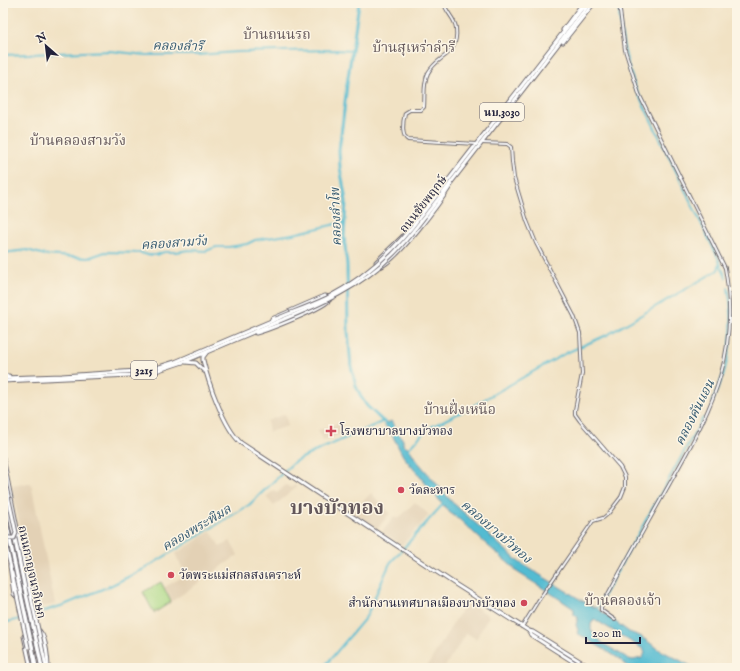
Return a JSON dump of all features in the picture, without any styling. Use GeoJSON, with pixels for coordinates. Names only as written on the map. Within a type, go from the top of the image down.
{"type":"FeatureCollection","features":[{"type":"Feature","properties":{"kind":"highway","name":"ถนนกาญจนาภิเษก"},"geometry":{"type":"LineString","coordinates":[[3,480],[27,588],[42,668]]}},
{"type":"Feature","properties":{"kind":"highway","name":"ถนนกาญจนาภิเษก"},"geometry":{"type":"LineString","coordinates":[[3,506],[18,591],[36,668]]}},
{"type":"Feature","properties":{"kind":"main road","name":"ถนนชัยพฤกษ์"},"geometry":{"type":"LineString","coordinates":[[582,11],[585,3]]}},
{"type":"Feature","properties":{"kind":"main road"},"geometry":{"type":"LineString","coordinates":[[551,51],[566,25],[585,3]]}},
{"type":"Feature","properties":{"kind":"main road","name":"ถนนชัยพฤกษ์"},"geometry":{"type":"LineString","coordinates":[[461,167],[477,144],[582,11],[590,3]]}},
{"type":"Feature","properties":{"kind":"main road"},"geometry":{"type":"LineString","coordinates":[[551,51],[573,30],[594,3]]}},
{"type":"Feature","properties":{"kind":"main road","name":"ถนนชัยพฤกษ์"},"geometry":{"type":"LineString","coordinates":[[215,347],[248,335],[332,298],[360,281],[393,254],[409,237],[423,215],[482,143],[551,51]]}},
{"type":"Feature","properties":{"kind":"main road"},"geometry":{"type":"LineString","coordinates":[[461,167],[447,192],[407,242],[385,265],[380,267],[377,266],[376,262],[402,237],[443,184],[461,167]]}},
{"type":"Feature","properties":{"kind":"main road"},"geometry":{"type":"LineString","coordinates":[[246,331],[254,326],[325,296],[329,297],[330,299],[328,303],[310,312],[260,332],[248,335]]}},
{"type":"Feature","properties":{"kind":"main road","name":"ถนนชัยพฤกษ์"},"geometry":{"type":"LineString","coordinates":[[215,347],[246,331],[277,321]]}},
{"type":"Feature","properties":{"kind":"main road","name":"3215"},"geometry":{"type":"LineString","coordinates":[[69,377],[148,373],[183,362],[206,353],[215,347]]}},
{"type":"Feature","properties":{"kind":"main road","name":"3215"},"geometry":{"type":"LineString","coordinates":[[69,377],[137,371],[153,368],[215,347]]}},
{"type":"Feature","properties":{"kind":"main road"},"geometry":{"type":"LineString","coordinates":[[206,353],[202,360],[207,375],[227,426],[239,442],[522,627],[533,632],[591,668]]}},
{"type":"Feature","properties":{"kind":"main road"},"geometry":{"type":"LineString","coordinates":[[183,362],[196,363],[207,375]]}},
{"type":"Feature","properties":{"kind":"main road"},"geometry":{"type":"LineString","coordinates":[[4,380],[69,377]]}},
{"type":"Feature","properties":{"kind":"main road"},"geometry":{"type":"LineString","coordinates":[[4,380],[69,377]]}},
{"type":"Feature","properties":{"kind":"main road"},"geometry":{"type":"LineString","coordinates":[[4,380],[69,377]]}},
{"type":"Feature","properties":{"kind":"main road"},"geometry":{"type":"LineString","coordinates":[[3,458],[24,558],[27,588],[47,668]]}},
{"type":"Feature","properties":{"kind":"main road"},"geometry":{"type":"LineString","coordinates":[[3,472],[16,533],[14,538],[9,538],[6,536],[3,518]]}},
{"type":"Feature","properties":{"kind":"main road"},"geometry":{"type":"LineString","coordinates":[[3,534],[14,594],[20,600],[26,600],[32,596],[33,590],[24,558]]}},
{"type":"Feature","properties":{"kind":"main road"},"geometry":{"type":"LineString","coordinates":[[10,566],[18,591]]}},
{"type":"Feature","properties":{"kind":"main road"},"geometry":{"type":"LineString","coordinates":[[32,668],[24,636],[30,630],[35,629],[40,631],[43,637],[48,660],[47,668]]}},
{"type":"Feature","properties":{"kind":"main road"},"geometry":{"type":"LineString","coordinates":[[529,631],[531,635],[583,668]]}},
{"type":"Feature","properties":{"kind":"main road"},"geometry":{"type":"LineString","coordinates":[[30,647],[32,668]]}},
{"type":"Feature","properties":{"kind":"street"},"geometry":{"type":"LineString","coordinates":[[444,3],[447,12],[456,24],[456,42],[450,52],[432,67],[427,74],[425,81],[424,107],[421,110],[410,110],[405,113],[404,135],[405,139],[408,140],[477,144]]}},
{"type":"Feature","properties":{"kind":"street"},"geometry":{"type":"LineString","coordinates":[[619,3],[625,50],[636,85],[651,119],[720,256],[728,277],[732,298]]}},
{"type":"Feature","properties":{"kind":"street"},"geometry":{"type":"LineString","coordinates":[[482,143],[507,144],[511,147],[514,178],[527,221],[536,243],[574,316],[580,333],[582,374],[574,412],[588,431],[623,471],[625,477],[625,487],[621,497],[608,514],[603,518],[593,521],[522,627]]}},
{"type":"Feature","properties":{"kind":"street"},"geometry":{"type":"LineString","coordinates":[[615,620],[601,610],[600,607],[692,446],[715,402]]}},
{"type":"Feature","properties":{"kind":"shaded area"},"geometry":{"type":"Polygon","coordinates":[[[285,414],[288,426],[269,432],[267,421],[285,414]]]}},
{"type":"Feature","properties":{"kind":"shaded area","name":"โรงพยาบาลบางบัวทอง"},"geometry":{"type":"Polygon","coordinates":[[[339,423],[344,433],[323,441],[318,430],[339,423]]]}},
{"type":"Feature","properties":{"kind":"shaded area"},"geometry":{"type":"Polygon","coordinates":[[[31,483],[55,604],[38,608],[11,486],[31,483]]]}},
{"type":"Feature","properties":{"kind":"shaded area"},"geometry":{"type":"Polygon","coordinates":[[[286,485],[291,488],[295,485],[297,487],[274,506],[266,497],[274,490],[277,493],[286,485]]]}},
{"type":"Feature","properties":{"kind":"shaded area"},"geometry":{"type":"Polygon","coordinates":[[[371,493],[390,513],[377,529],[352,513],[371,493]]]}},
{"type":"Feature","properties":{"kind":"shaded area"},"geometry":{"type":"Polygon","coordinates":[[[415,502],[429,515],[402,545],[382,532],[395,516],[398,519],[415,502]]]}},
{"type":"Feature","properties":{"kind":"shaded area"},"geometry":{"type":"Polygon","coordinates":[[[211,531],[220,547],[230,541],[238,555],[171,602],[163,588],[186,575],[175,554],[211,531]]]}},
{"type":"Feature","properties":{"kind":"shaded area"},"geometry":{"type":"Polygon","coordinates":[[[467,601],[489,616],[476,639],[467,633],[444,668],[426,668],[467,601]]]}},
{"type":"Feature","properties":{"kind":"green space"},"geometry":{"type":"Polygon","coordinates":[[[161,582],[171,602],[154,613],[143,592],[161,582]]]}},
{"type":"Feature","properties":{"kind":"water"},"geometry":{"type":"Polygon","coordinates":[[[391,421],[403,440],[403,445],[408,447],[418,462],[452,502],[519,562],[601,611],[629,632],[640,636],[660,650],[695,668],[673,668],[660,664],[650,668],[630,668],[618,658],[577,633],[578,630],[576,625],[578,617],[574,615],[574,609],[517,572],[460,520],[449,512],[403,456],[389,429],[384,425],[391,421]],[[594,619],[591,624],[591,630],[602,643],[629,659],[633,660],[642,658],[645,653],[643,649],[594,619]]]}},
{"type":"Feature","properties":{"kind":"waterway","name":"คลองสามวัง"},"geometry":{"type":"LineString","coordinates":[[359,3],[339,150],[340,167],[346,201],[344,236],[347,265],[348,331],[351,366],[356,386],[367,406],[388,426]]}},
{"type":"Feature","properties":{"kind":"waterway","name":"คลองคันแอน"},"geometry":{"type":"LineString","coordinates":[[618,3],[620,24],[628,66],[635,87],[718,258],[726,278]]}},
{"type":"Feature","properties":{"kind":"waterway","name":"คลองลำรี"},"geometry":{"type":"LineString","coordinates":[[3,55],[110,51],[146,55],[198,55],[236,52],[336,50],[352,51]]}},
{"type":"Feature","properties":{"kind":"waterway","name":"คลองสามวัง"},"geometry":{"type":"LineString","coordinates":[[3,253],[27,250],[45,255],[88,258],[105,252],[156,255],[164,252],[189,250],[206,251],[216,247],[229,247],[247,244],[255,240],[293,234],[345,222]]}},
{"type":"Feature","properties":{"kind":"waterway"},"geometry":{"type":"LineString","coordinates":[[408,449],[427,429],[471,407],[566,353],[607,335],[718,270],[720,262]]}},
{"type":"Feature","properties":{"kind":"waterway","name":"คลองคันแอน"},"geometry":{"type":"LineString","coordinates":[[712,402],[723,375],[730,346],[731,317],[728,288]]}},
{"type":"Feature","properties":{"kind":"waterway","name":"คลองคันแอน"},"geometry":{"type":"LineString","coordinates":[[595,611],[703,418]]}},
{"type":"Feature","properties":{"kind":"waterway","name":"คลองพระพิมล"},"geometry":{"type":"LineString","coordinates":[[3,623],[64,605],[112,585],[144,569],[249,505],[294,462],[384,421]]}},
{"type":"Feature","properties":{"kind":"waterway"},"geometry":{"type":"LineString","coordinates":[[323,668],[366,617],[390,563],[444,503]]}},
{"type":"Feature","properties":{"kind":"place","name":"โรงพยาบาลบางบัวทอง"},"geometry":{"type":"Point","coordinates":[331,431]}},
{"type":"Feature","properties":{"kind":"place","name":"วัดละหาร"},"geometry":{"type":"Point","coordinates":[401,490]}},
{"type":"Feature","properties":{"kind":"place","name":"วัดพระแม่สกลสงเคราะห์"},"geometry":{"type":"Point","coordinates":[171,575]}},
{"type":"Feature","properties":{"kind":"place","name":"สำนักงานเทศบาลเมืองบางบัวทอง"},"geometry":{"type":"Point","coordinates":[524,603]}},
{"type":"Feature","properties":{"kind":"district","name":"บ้านถนนรถ"},"geometry":{"type":"Point","coordinates":[277,34]}},
{"type":"Feature","properties":{"kind":"district","name":"บ้านสุเหร่าลำรี"},"geometry":{"type":"Point","coordinates":[414,47]}},
{"type":"Feature","properties":{"kind":"district","name":"บ้านคลองสามวัง"},"geometry":{"type":"Point","coordinates":[78,140]}},
{"type":"Feature","properties":{"kind":"district","name":"บ้านฝั่งเหนือ"},"geometry":{"type":"Point","coordinates":[460,409]}},
{"type":"Feature","properties":{"kind":"district","name":"บางบัวทอง"},"geometry":{"type":"Point","coordinates":[337,507]}},
{"type":"Feature","properties":{"kind":"district","name":"บ้านคลองเจ้า"},"geometry":{"type":"Point","coordinates":[623,600]}},
{"type":"Feature","properties":{"kind":"water label","name":"คลองลำโพ"},"geometry":{"type":"Point","coordinates":[335,217]}},
{"type":"Feature","properties":{"kind":"water label","name":"คลองบางบัวทอง"},"geometry":{"type":"Point","coordinates":[497,531]}}]}
